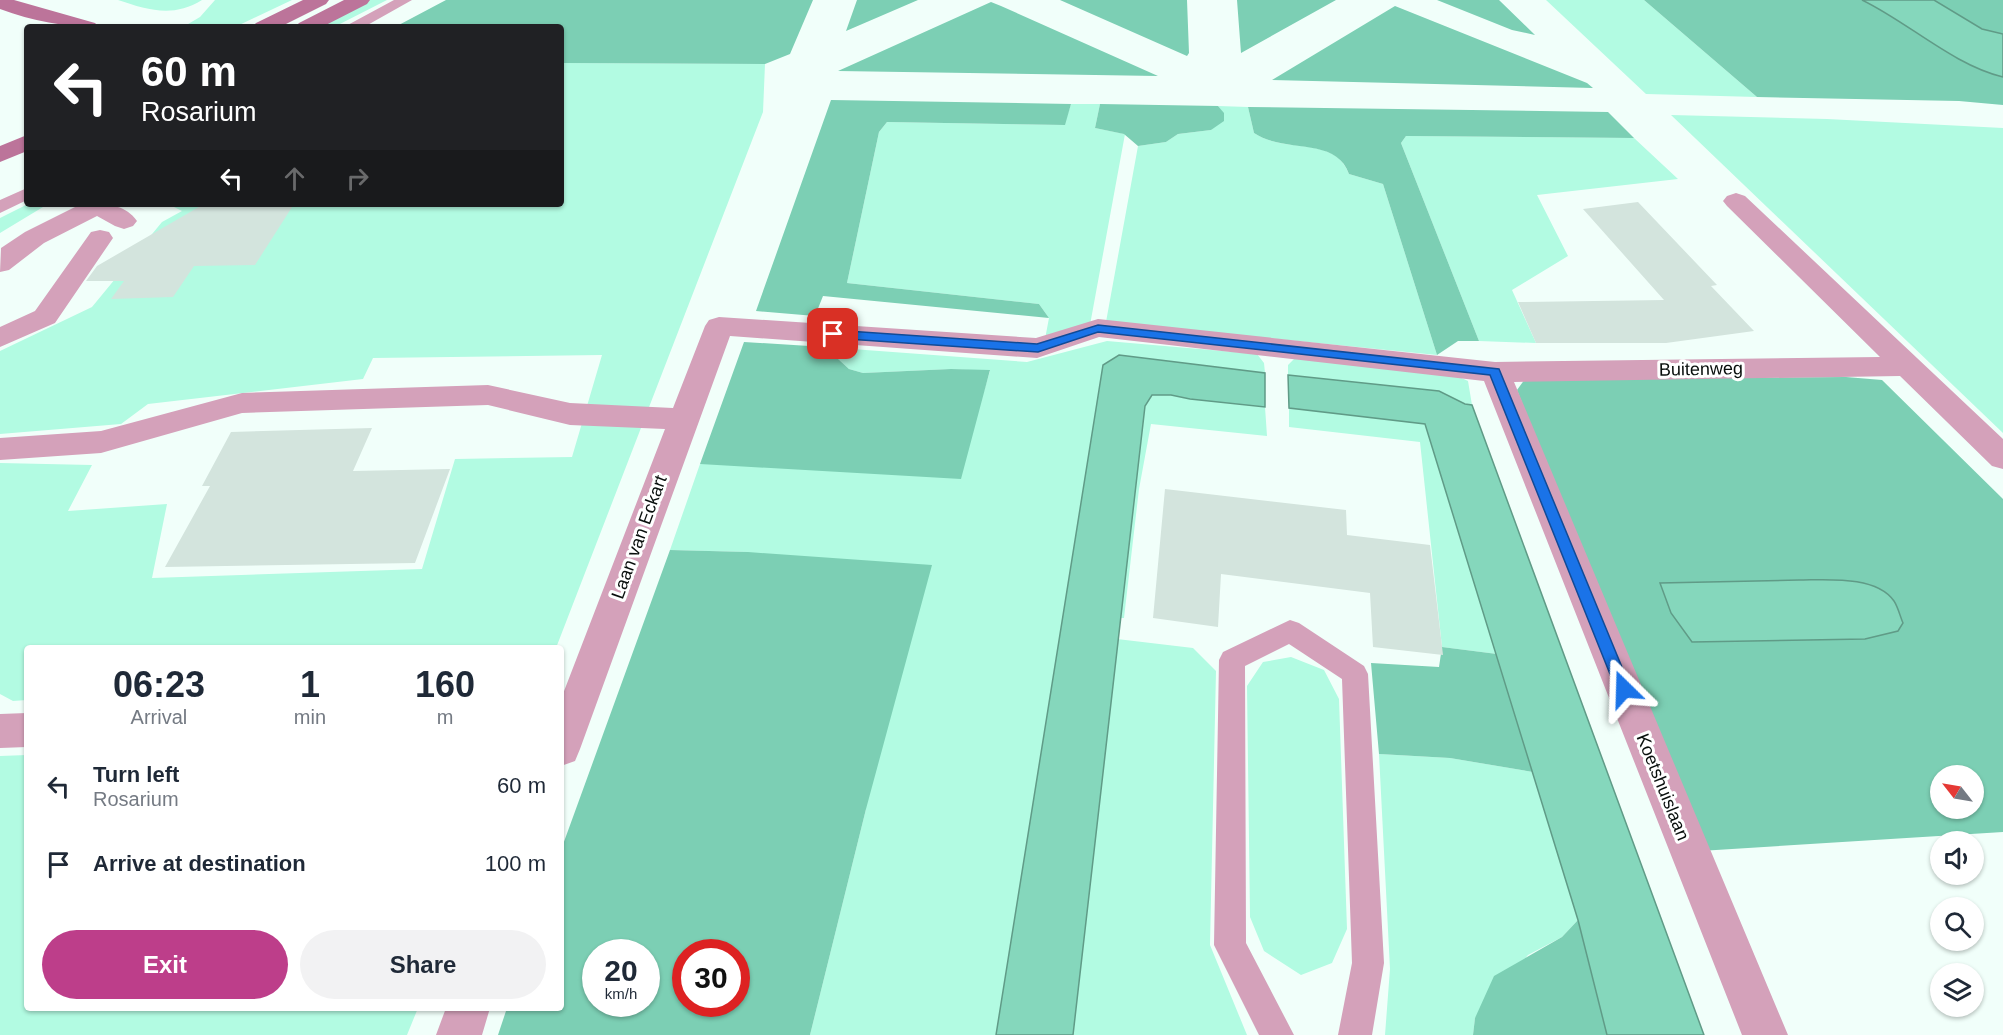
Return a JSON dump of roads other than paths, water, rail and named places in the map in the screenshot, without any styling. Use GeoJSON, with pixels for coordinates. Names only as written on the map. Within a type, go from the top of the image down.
{"type":"FeatureCollection","features":[{"type":"Feature","properties":{"kind":"main road"},"geometry":{"type":"LineString","coordinates":[[269,24],[319,0]]}},
{"type":"Feature","properties":{"kind":"main road"},"geometry":{"type":"LineString","coordinates":[[312,24],[360,0]]}},
{"type":"Feature","properties":{"kind":"main road"},"geometry":{"type":"LineString","coordinates":[[9,5],[33,24]]}},
{"type":"Feature","properties":{"kind":"main road"},"geometry":{"type":"LineString","coordinates":[[9,5],[77,24]]}},
{"type":"Feature","properties":{"kind":"main road"},"geometry":{"type":"LineString","coordinates":[[0,155],[24,143]]}},
{"type":"Feature","properties":{"kind":"main road"},"geometry":{"type":"LineString","coordinates":[[0,178],[24,166]]}},
{"type":"Feature","properties":{"kind":"street"},"geometry":{"type":"LineString","coordinates":[[1736,201],[2003,458]]}},
{"type":"Feature","properties":{"kind":"street"},"geometry":{"type":"LineString","coordinates":[[0,264],[14,250],[95,207]]}},
{"type":"Feature","properties":{"kind":"street"},"geometry":{"type":"LineString","coordinates":[[102,207],[124,221]]}},
{"type":"Feature","properties":{"kind":"street"},"geometry":{"type":"LineString","coordinates":[[0,338],[45,316],[100,238]]}},
{"type":"Feature","properties":{"kind":"street","name":"Buitenweg"},"geometry":{"type":"LineString","coordinates":[[719,326],[1038,348],[1098,328],[1495,372],[1907,366]]}},
{"type":"Feature","properties":{"kind":"street","name":"Laan van Eckart"},"geometry":{"type":"LineString","coordinates":[[564,732],[568,709],[719,326]]}},
{"type":"Feature","properties":{"kind":"street","name":"Koetshuislaan"},"geometry":{"type":"LineString","coordinates":[[1495,372],[1765,1035]]}},
{"type":"Feature","properties":{"kind":"street"},"geometry":{"type":"LineString","coordinates":[[0,448],[101,442],[242,403],[488,395],[570,414],[682,419]]}},
{"type":"Feature","properties":{"kind":"street"},"geometry":{"type":"LineString","coordinates":[[0,731],[24,730]]}},
{"type":"Feature","properties":{"kind":"street"},"geometry":{"type":"LineString","coordinates":[[459,1035],[467,1011]]}},
{"type":"Feature","properties":{"kind":"lane"},"geometry":{"type":"LineString","coordinates":[[358,24],[405,0]]}},
{"type":"Feature","properties":{"kind":"lane"},"geometry":{"type":"LineString","coordinates":[[0,207],[24,195]]}},
{"type":"Feature","properties":{"kind":"lane"},"geometry":{"type":"LineString","coordinates":[[1277,1035],[1230,945],[1232,660],[1290,631],[1354,674],[1368,963],[1355,1035]]}}]}
